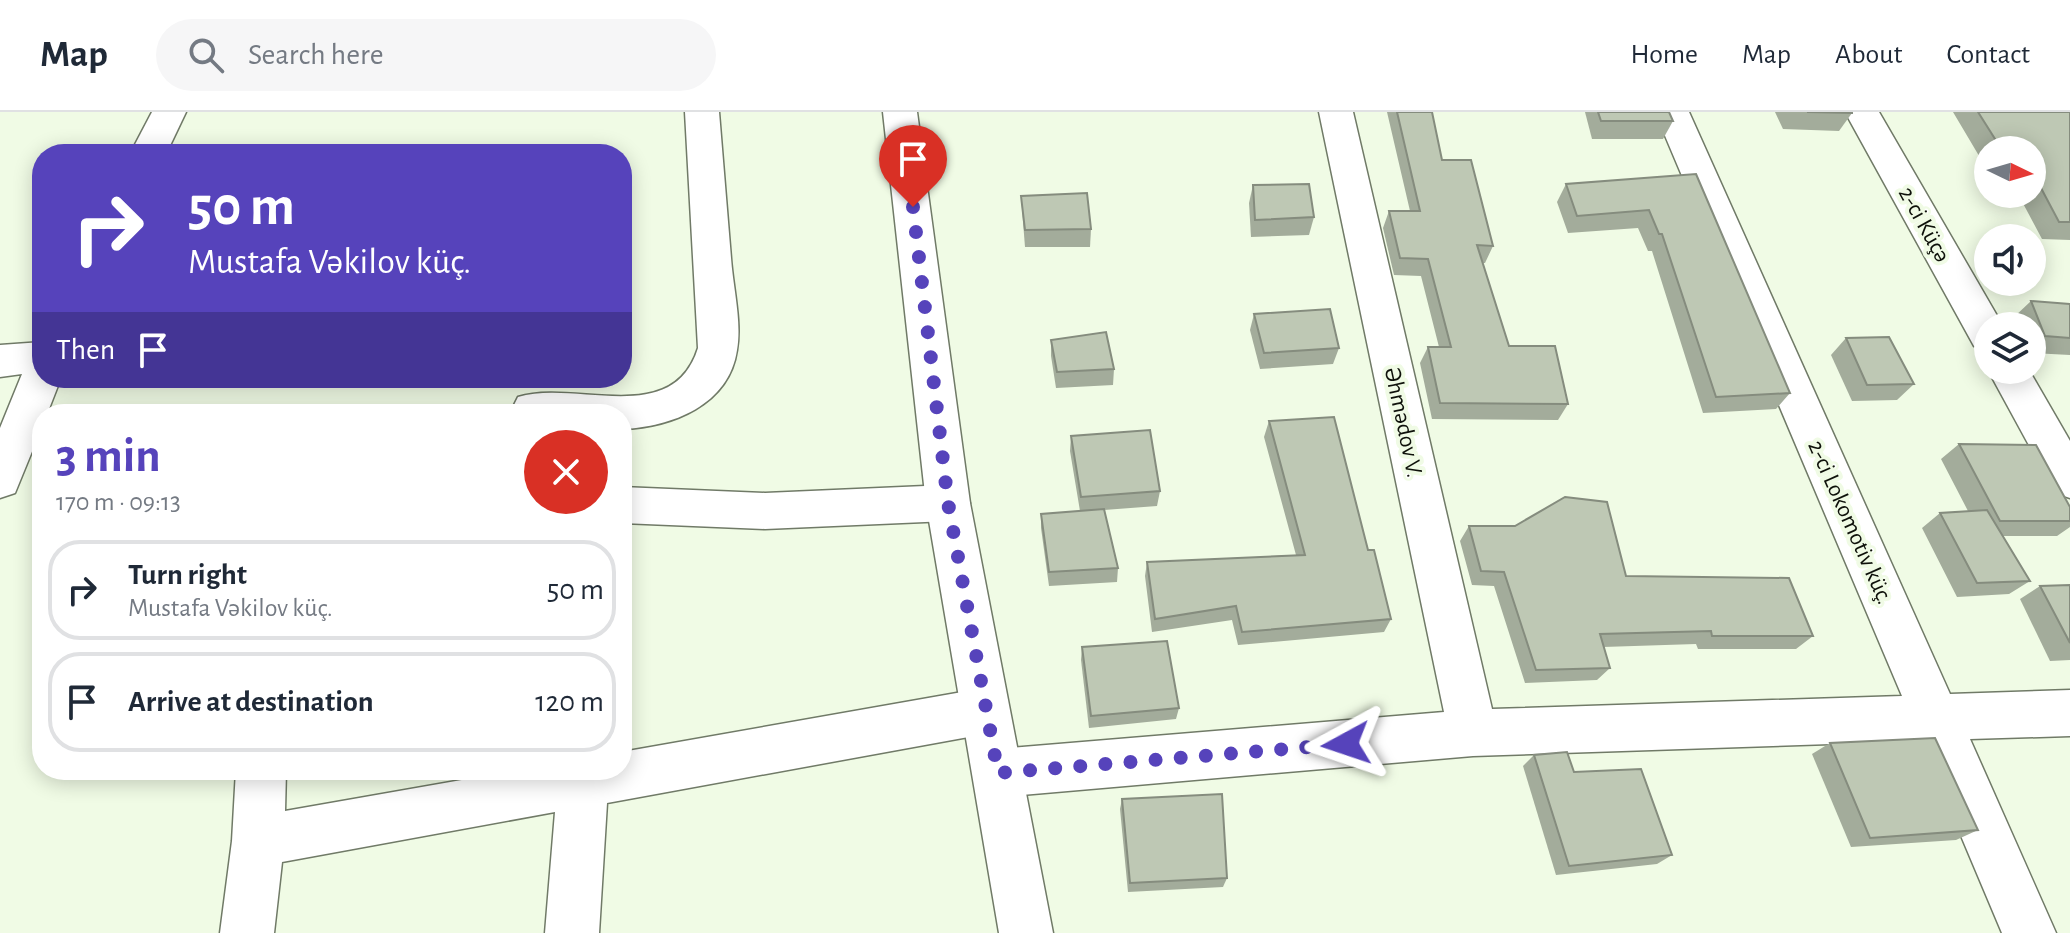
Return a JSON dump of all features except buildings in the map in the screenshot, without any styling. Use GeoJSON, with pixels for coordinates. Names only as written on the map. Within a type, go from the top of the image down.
{"type":"FeatureCollection","features":[{"type":"Feature","properties":{"kind":"street"},"geometry":{"type":"LineString","coordinates":[[153,144],[169,112]]}},
{"type":"Feature","properties":{"kind":"street"},"geometry":{"type":"LineString","coordinates":[[632,412],[648,412],[677,403],[709,375],[718,348],[702,112]]}},
{"type":"Feature","properties":{"kind":"street"},"geometry":{"type":"LineString","coordinates":[[900,112],[948,503],[1026,933]]}},
{"type":"Feature","properties":{"kind":"street","name":"Əhmədov V."},"geometry":{"type":"LineString","coordinates":[[1336,112],[1473,733]]}},
{"type":"Feature","properties":{"kind":"street","name":"2-ci Lokomotiv küç."},"geometry":{"type":"LineString","coordinates":[[1672,112],[2029,933]]}},
{"type":"Feature","properties":{"kind":"street","name":"2-ci Küçə"},"geometry":{"type":"LineString","coordinates":[[1862,112],[1975,312]]}},
{"type":"Feature","properties":{"kind":"street"},"geometry":{"type":"LineString","coordinates":[[0,361],[32,358]]}},
{"type":"Feature","properties":{"kind":"street"},"geometry":{"type":"LineString","coordinates":[[2016,384],[2070,480]]}},
{"type":"Feature","properties":{"kind":"street"},"geometry":{"type":"LineString","coordinates":[[0,480],[37,388]]}},
{"type":"Feature","properties":{"kind":"street"},"geometry":{"type":"LineString","coordinates":[[632,505],[765,511],[948,503]]}},
{"type":"Feature","properties":{"kind":"street"},"geometry":{"type":"LineString","coordinates":[[632,773],[985,711]]}},
{"type":"Feature","properties":{"kind":"street"},"geometry":{"type":"LineString","coordinates":[[998,773],[1473,733],[1936,715],[2070,713]]}},
{"type":"Feature","properties":{"kind":"street"},"geometry":{"type":"LineString","coordinates":[[247,933],[258,841],[261,780]]}},
{"type":"Feature","properties":{"kind":"street"},"geometry":{"type":"LineString","coordinates":[[258,841],[594,780]]}},
{"type":"Feature","properties":{"kind":"street"},"geometry":{"type":"LineString","coordinates":[[572,933],[583,782]]}},
{"type":"Feature","properties":{"kind":"route"},"geometry":{"type":"LineString","coordinates":[[913,207],[948,503],[998,773],[1346,744]]}}]}
